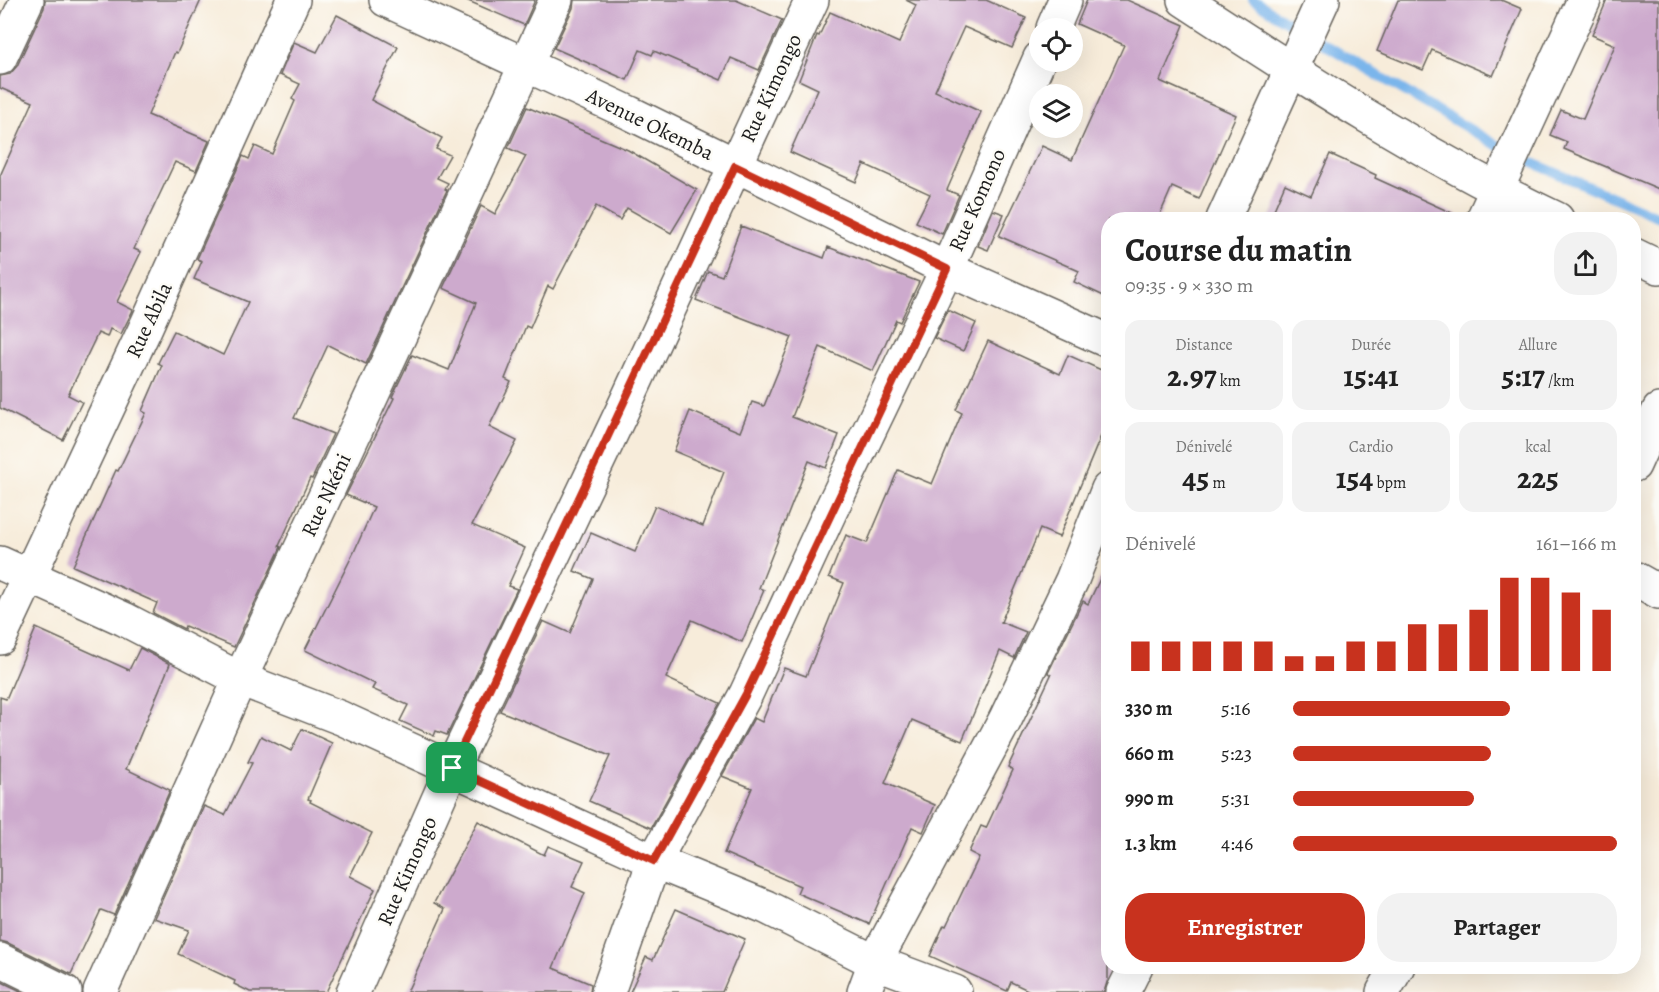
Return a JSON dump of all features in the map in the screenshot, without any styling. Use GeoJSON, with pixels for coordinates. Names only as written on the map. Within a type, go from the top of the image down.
{"type":"FeatureCollection","features":[{"type":"Feature","properties":{"kind":"street"},"geometry":{"type":"LineString","coordinates":[[0,58],[27,0]]}},
{"type":"Feature","properties":{"kind":"street","name":"Rue Abila"},"geometry":{"type":"LineString","coordinates":[[0,638],[14,569],[144,331],[293,0]]}},
{"type":"Feature","properties":{"kind":"street","name":"Avenue Okemba"},"geometry":{"type":"LineString","coordinates":[[386,0],[630,113],[947,269],[1101,338]]}},
{"type":"Feature","properties":{"kind":"street","name":"Rue Nkéni"},"geometry":{"type":"LineString","coordinates":[[100,992],[240,679],[556,0]]}},
{"type":"Feature","properties":{"kind":"street","name":"Rue Kimongo"},"geometry":{"type":"LineString","coordinates":[[352,992],[452,768],[812,0]]}},
{"type":"Feature","properties":{"kind":"street"},"geometry":{"type":"LineString","coordinates":[[1057,18],[1065,0]]}},
{"type":"Feature","properties":{"kind":"street"},"geometry":{"type":"LineString","coordinates":[[1184,0],[1489,205],[1523,212]]}},
{"type":"Feature","properties":{"kind":"street"},"geometry":{"type":"LineString","coordinates":[[1226,212],[1323,0]]}},
{"type":"Feature","properties":{"kind":"street"},"geometry":{"type":"LineString","coordinates":[[1489,205],[1584,0]]}},
{"type":"Feature","properties":{"kind":"street","name":"Rue Komono"},"geometry":{"type":"LineString","coordinates":[[608,992],[654,861],[746,694],[835,501],[947,269],[1034,72]]}},
{"type":"Feature","properties":{"kind":"street"},"geometry":{"type":"LineString","coordinates":[[1641,258],[1659,267]]}},
{"type":"Feature","properties":{"kind":"street"},"geometry":{"type":"LineString","coordinates":[[1641,450],[1659,410]]}},
{"type":"Feature","properties":{"kind":"street"},"geometry":{"type":"LineString","coordinates":[[870,977],[1005,720],[1072,580],[1101,507]]}},
{"type":"Feature","properties":{"kind":"street"},"geometry":{"type":"LineString","coordinates":[[14,569],[124,619],[240,679],[341,718],[654,861],[766,908],[870,977],[955,992]]}},
{"type":"Feature","properties":{"kind":"street"},"geometry":{"type":"LineString","coordinates":[[1641,582],[1659,592]]}},
{"type":"Feature","properties":{"kind":"street"},"geometry":{"type":"LineString","coordinates":[[0,960],[65,992]]}},
{"type":"Feature","properties":{"kind":"street"},"geometry":{"type":"LineString","coordinates":[[1123,992],[1132,974]]}},
{"type":"Feature","properties":{"kind":"street"},"geometry":{"type":"LineString","coordinates":[[1383,992],[1393,974]]}},
{"type":"Feature","properties":{"kind":"building"},"geometry":{"type":"Polygon","coordinates":[[[45,0],[201,0],[177,53],[175,52],[148,115],[209,141],[196,171],[175,162],[134,249],[141,252],[117,302],[133,310],[121,334],[110,329],[107,337],[98,333],[68,395],[82,402],[63,440],[0,408],[0,176],[33,102],[0,88],[0,76],[10,74],[17,66],[44,8],[45,0]]]}},
{"type":"Feature","properties":{"kind":"building"},"geometry":{"type":"Polygon","coordinates":[[[466,0],[535,0],[524,25],[466,0]]]}},
{"type":"Feature","properties":{"kind":"building"},"geometry":{"type":"Polygon","coordinates":[[[574,0],[736,0],[782,20],[759,70],[731,58],[721,80],[654,51],[652,55],[640,50],[627,80],[554,48],[573,8],[574,0]]]}},
{"type":"Feature","properties":{"kind":"building"},"geometry":{"type":"Polygon","coordinates":[[[906,0],[986,0],[1026,18],[1012,48],[964,27],[935,91],[981,112],[947,190],[959,195],[942,234],[916,222],[930,194],[864,164],[856,182],[790,152],[818,89],[799,80],[817,35],[819,36],[830,12],[899,43],[916,5],[906,0]]]}},
{"type":"Feature","properties":{"kind":"building"},"geometry":{"type":"Polygon","coordinates":[[[1087,0],[1127,0],[1184,25],[1160,81],[1236,115],[1199,199],[1172,187],[1161,212],[1101,212],[1101,295],[1074,282],[1079,271],[999,236],[1042,146],[1072,160],[1124,45],[1083,27],[1083,18],[1080,18],[1087,0]]]}},
{"type":"Feature","properties":{"kind":"building"},"geometry":{"type":"Polygon","coordinates":[[[1398,0],[1501,0],[1522,9],[1493,76],[1432,50],[1423,70],[1377,51],[1398,0]]]}},
{"type":"Feature","properties":{"kind":"building"},"geometry":{"type":"Polygon","coordinates":[[[1607,0],[1659,0],[1659,189],[1564,149],[1567,142],[1550,135],[1561,110],[1583,119],[1615,45],[1592,35],[1607,0]]]}},
{"type":"Feature","properties":{"kind":"building"},"geometry":{"type":"Polygon","coordinates":[[[337,15],[398,47],[371,100],[442,138],[436,149],[450,155],[437,178],[448,183],[445,189],[447,190],[366,364],[328,345],[294,418],[333,434],[312,479],[310,478],[279,546],[281,547],[234,647],[185,626],[184,629],[153,613],[157,603],[73,566],[116,470],[118,471],[146,413],[142,411],[162,365],[158,363],[174,331],[223,355],[248,302],[194,279],[202,261],[197,259],[243,156],[249,159],[255,146],[272,154],[295,101],[292,99],[300,84],[280,75],[294,42],[317,52],[337,15]]]}},
{"type":"Feature","properties":{"kind":"building"},"geometry":{"type":"Polygon","coordinates":[[[527,107],[628,150],[697,190],[671,233],[627,208],[620,220],[596,206],[553,289],[548,286],[530,328],[526,326],[505,379],[511,382],[489,427],[517,441],[472,525],[525,548],[508,586],[517,589],[447,735],[436,731],[434,736],[400,721],[408,705],[372,689],[375,684],[305,650],[374,507],[346,495],[394,398],[392,397],[412,355],[449,370],[476,303],[443,288],[481,206],[495,214],[526,156],[508,148],[527,107]]]}},
{"type":"Feature","properties":{"kind":"building"},"geometry":{"type":"Polygon","coordinates":[[[1330,154],[1376,175],[1375,178],[1450,212],[1273,212],[1285,184],[1311,196],[1330,154]]]}},
{"type":"Feature","properties":{"kind":"building"},"geometry":{"type":"Polygon","coordinates":[[[993,210],[1004,214],[988,250],[978,246],[993,210]]]}},
{"type":"Feature","properties":{"kind":"building"},"geometry":{"type":"Polygon","coordinates":[[[741,226],[824,258],[828,247],[919,282],[900,322],[896,320],[873,371],[820,347],[792,417],[839,435],[826,468],[809,461],[759,588],[764,590],[742,642],[692,620],[666,678],[720,703],[651,828],[589,801],[610,756],[500,711],[543,621],[570,633],[593,579],[574,571],[591,533],[635,552],[655,506],[703,526],[724,472],[674,451],[690,411],[740,432],[752,402],[764,406],[792,337],[696,300],[708,271],[722,276],[741,226]]]}},
{"type":"Feature","properties":{"kind":"building"},"geometry":{"type":"Polygon","coordinates":[[[948,310],[976,323],[963,351],[934,338],[948,310]]]}},
{"type":"Feature","properties":{"kind":"building"},"geometry":{"type":"Polygon","coordinates":[[[988,341],[1060,374],[1068,355],[1101,370],[1101,436],[1059,537],[1040,529],[1001,622],[1026,632],[1014,658],[1000,651],[962,741],[912,720],[885,783],[935,805],[923,832],[912,827],[869,924],[797,893],[800,886],[724,853],[752,788],[722,776],[754,718],[762,722],[784,668],[806,676],[844,583],[829,577],[846,535],[867,543],[898,470],[932,484],[962,413],[956,410],[988,341]]]}},
{"type":"Feature","properties":{"kind":"building"},"geometry":{"type":"Polygon","coordinates":[[[1101,577],[1101,974],[1108,974],[1108,979],[1104,992],[1032,992],[1011,982],[1007,991],[930,956],[979,857],[969,852],[981,826],[986,828],[1013,770],[1008,767],[1051,675],[1048,673],[1083,601],[1088,604],[1101,577]]]}},
{"type":"Feature","properties":{"kind":"building"},"geometry":{"type":"Polygon","coordinates":[[[36,628],[129,670],[140,648],[170,664],[126,769],[170,790],[114,915],[101,910],[71,974],[0,941],[0,697],[6,699],[36,628]]]}},
{"type":"Feature","properties":{"kind":"building"},"geometry":{"type":"Polygon","coordinates":[[[302,729],[332,743],[308,799],[372,833],[350,876],[375,889],[326,992],[250,992],[234,984],[235,981],[178,954],[189,930],[154,918],[204,806],[225,815],[252,763],[248,762],[261,736],[291,751],[302,729]]]}},
{"type":"Feature","properties":{"kind":"building"},"geometry":{"type":"Polygon","coordinates":[[[478,821],[544,855],[548,846],[584,861],[572,887],[585,893],[553,968],[591,984],[590,992],[407,992],[445,909],[434,903],[478,821]]]}},
{"type":"Feature","properties":{"kind":"building"},"geometry":{"type":"Polygon","coordinates":[[[676,909],[745,939],[722,992],[630,992],[646,957],[653,960],[676,909]]]}},
{"type":"Feature","properties":{"kind":"building"},"geometry":{"type":"Polygon","coordinates":[[[0,981],[23,992],[0,992],[0,981]]]}},
{"type":"Feature","properties":{"kind":"waterway"},"geometry":{"type":"LineString","coordinates":[[1253,0],[1512,154],[1659,217]]}},
{"type":"Feature","properties":{"kind":"route"},"geometry":{"type":"LineString","coordinates":[[735,166],[947,269],[830,512],[746,694],[654,861],[452,768],[622,411],[735,166]]}}]}
